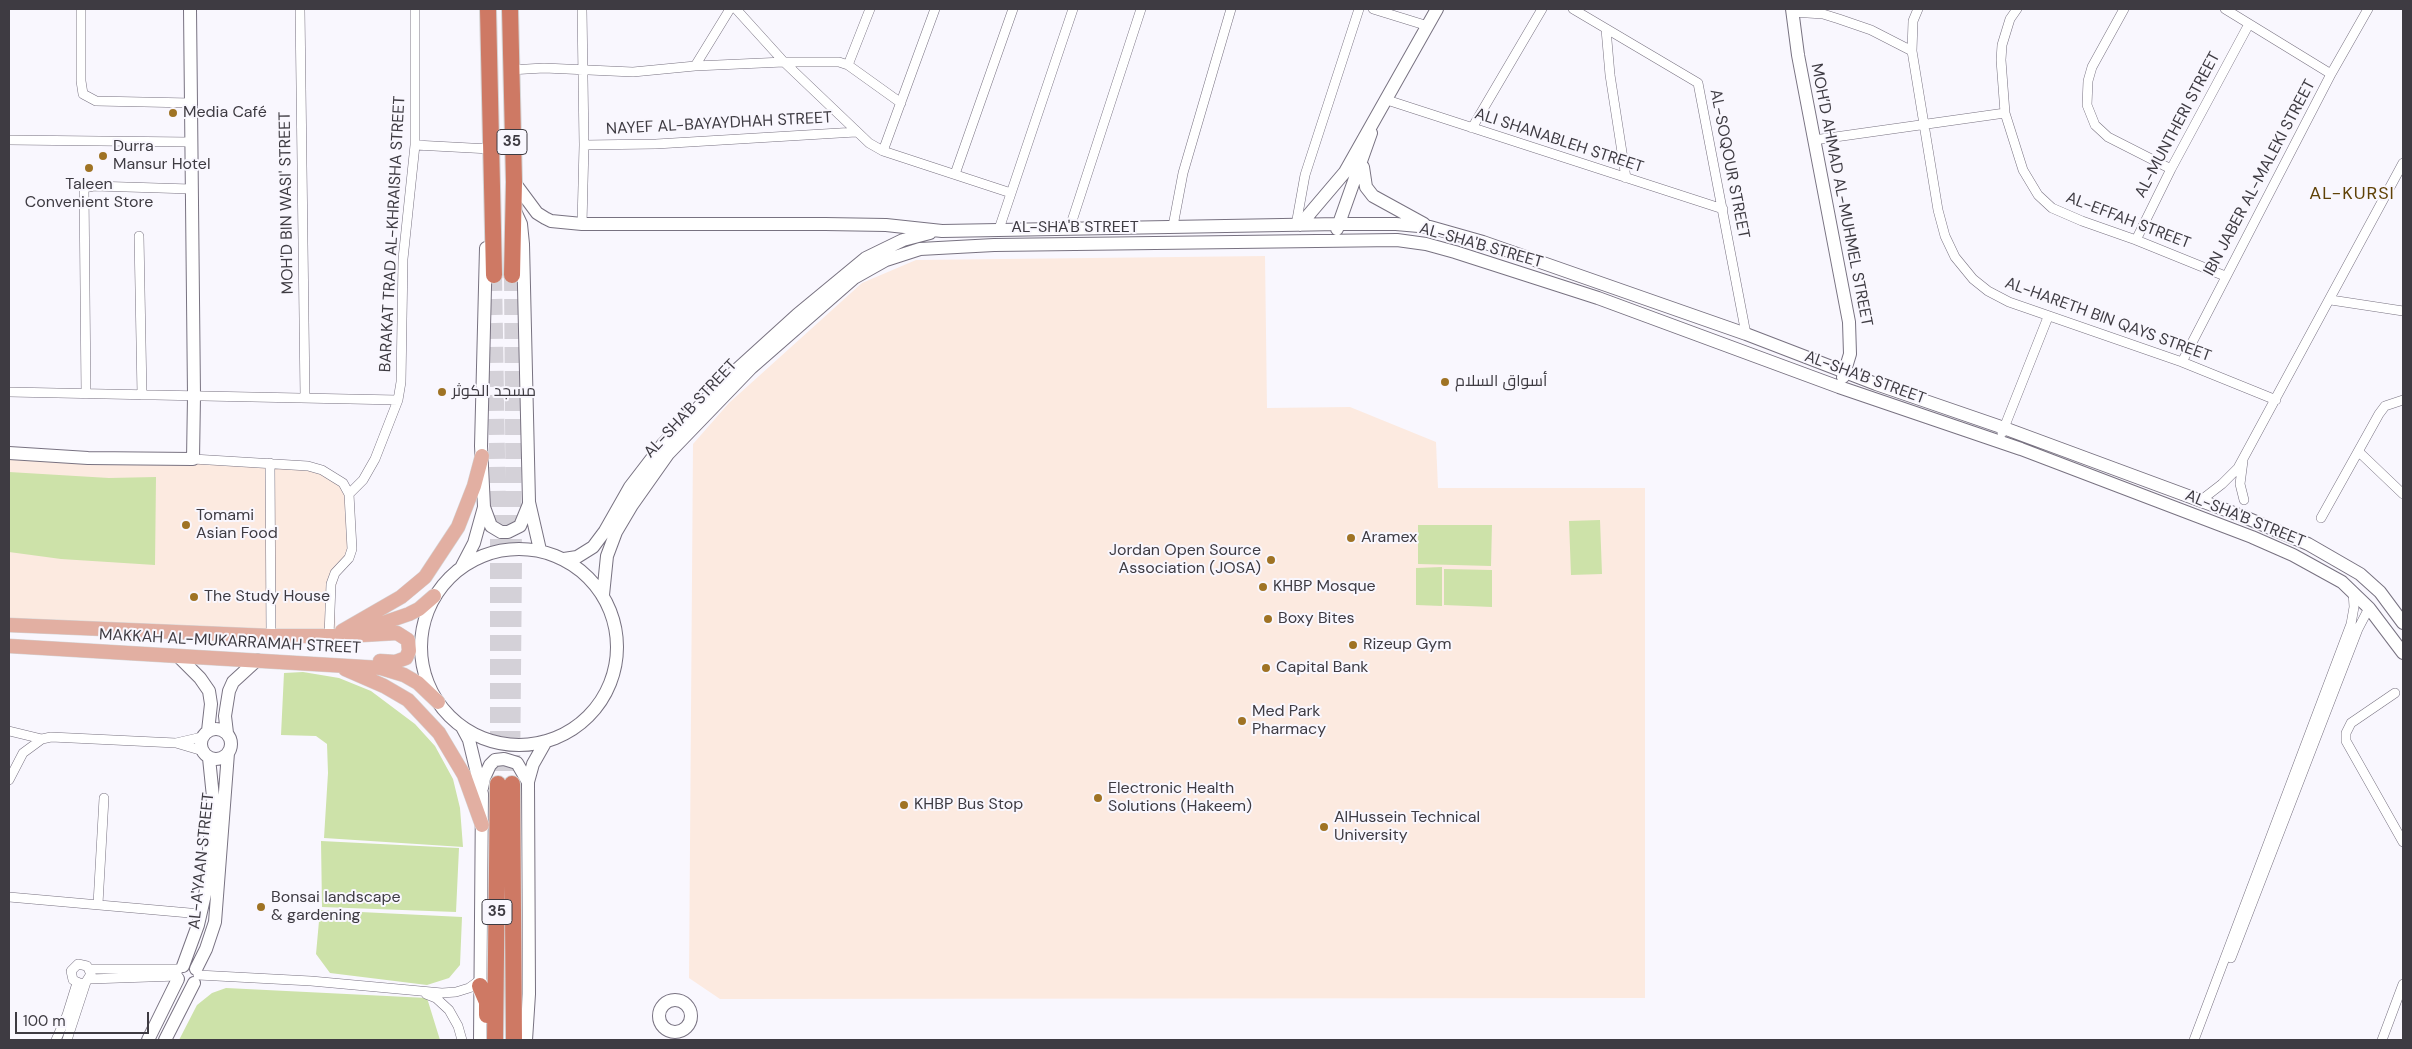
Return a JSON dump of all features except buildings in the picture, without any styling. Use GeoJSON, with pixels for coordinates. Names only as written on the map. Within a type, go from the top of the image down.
{"type":"FeatureCollection","features":[{"type":"Feature","properties":{"kind":"highway","name":"35"},"geometry":{"type":"LineString","coordinates":[[488,9],[494,275]]}},
{"type":"Feature","properties":{"kind":"highway","name":"35"},"geometry":{"type":"LineString","coordinates":[[510,9],[516,69],[512,275]]}},
{"type":"Feature","properties":{"kind":"highway","name":"35"},"geometry":{"type":"LineString","coordinates":[[495,1040],[512,783]]}},
{"type":"Feature","properties":{"kind":"highway","name":"35"},"geometry":{"type":"LineString","coordinates":[[512,783],[514,1040]]}},
{"type":"Feature","properties":{"kind":"highway"},"geometry":{"type":"LineString","coordinates":[[480,983],[486,1002],[488,1040]]}},
{"type":"Feature","properties":{"kind":"main road"},"geometry":{"type":"LineString","coordinates":[[337,636],[401,596],[430,571],[449,543],[468,504],[482,456]]}},
{"type":"Feature","properties":{"kind":"main road","name":"MAKKAH AL-MUKARRAMAH STREET"},"geometry":{"type":"LineString","coordinates":[[9,625],[271,636],[337,636],[409,614],[419,609],[434,596]]}},
{"type":"Feature","properties":{"kind":"main road"},"geometry":{"type":"LineString","coordinates":[[295,662],[395,662],[406,658],[409,651],[408,640],[397,633],[337,636]]}},
{"type":"Feature","properties":{"kind":"main road","name":"MAKKAH AL-MUKARRAMAH STREET"},"geometry":{"type":"LineString","coordinates":[[9,646],[295,662],[394,670],[418,684],[438,702]]}},
{"type":"Feature","properties":{"kind":"main road"},"geometry":{"type":"LineString","coordinates":[[332,665],[384,686],[408,700],[429,721],[448,746],[464,775],[482,825]]}},
{"type":"Feature","properties":{"kind":"street"},"geometry":{"type":"LineString","coordinates":[[81,9],[81,81],[83,94],[96,101],[190,103]]}},
{"type":"Feature","properties":{"kind":"street"},"geometry":{"type":"LineString","coordinates":[[190,9],[193,459]]}},
{"type":"Feature","properties":{"kind":"street","name":"MOH'D BIN WASI' STREET"},"geometry":{"type":"LineString","coordinates":[[300,9],[305,397]]}},
{"type":"Feature","properties":{"kind":"street","name":"BARAKAT TRAD AL-KHRAISHA STREET"},"geometry":{"type":"LineString","coordinates":[[349,494],[363,480],[375,459],[398,400],[401,382],[403,259],[415,145],[415,9]]}},
{"type":"Feature","properties":{"kind":"street"},"geometry":{"type":"LineString","coordinates":[[582,9],[584,145],[582,224]]}},
{"type":"Feature","properties":{"kind":"street"},"geometry":{"type":"LineString","coordinates":[[696,66],[730,9]]}},
{"type":"Feature","properties":{"kind":"street"},"geometry":{"type":"LineString","coordinates":[[736,9],[784,62],[856,132],[883,151],[1011,193]]}},
{"type":"Feature","properties":{"kind":"street"},"geometry":{"type":"LineString","coordinates":[[848,65],[870,9]]}},
{"type":"Feature","properties":{"kind":"street"},"geometry":{"type":"LineString","coordinates":[[883,151],[934,9]]}},
{"type":"Feature","properties":{"kind":"street"},"geometry":{"type":"LineString","coordinates":[[955,174],[1013,9]]}},
{"type":"Feature","properties":{"kind":"street"},"geometry":{"type":"LineString","coordinates":[[999,229],[1073,9]]}},
{"type":"Feature","properties":{"kind":"street"},"geometry":{"type":"LineString","coordinates":[[1070,227],[1141,9]]}},
{"type":"Feature","properties":{"kind":"street"},"geometry":{"type":"LineString","coordinates":[[1173,226],[1183,173],[1231,9]]}},
{"type":"Feature","properties":{"kind":"street"},"geometry":{"type":"LineString","coordinates":[[1298,225],[1305,175],[1359,9]]}},
{"type":"Feature","properties":{"kind":"street"},"geometry":{"type":"LineString","coordinates":[[1374,9],[1428,26]]}},
{"type":"Feature","properties":{"kind":"street"},"geometry":{"type":"LineString","coordinates":[[1298,225],[1335,186],[1387,100],[1438,9]]}},
{"type":"Feature","properties":{"kind":"street"},"geometry":{"type":"LineString","coordinates":[[1472,128],[1542,9]]}},
{"type":"Feature","properties":{"kind":"street","name":"AL-SOQOUR STREET"},"geometry":{"type":"LineString","coordinates":[[1573,9],[1643,48],[1698,83],[1746,334]]}},
{"type":"Feature","properties":{"kind":"street","name":"AL-HARETH BIN QAYS STREET"},"geometry":{"type":"LineString","coordinates":[[1918,9],[1913,21],[1912,51],[1938,210],[1945,236],[1955,256],[1973,279],[1988,291],[2009,302],[2182,362],[2276,400]]}},
{"type":"Feature","properties":{"kind":"street","name":"AL-EFFAH STREET"},"geometry":{"type":"LineString","coordinates":[[2016,9],[2010,20],[2002,45],[2001,60],[2005,113],[2023,170],[2038,195],[2052,208],[2225,276]]}},
{"type":"Feature","properties":{"kind":"street"},"geometry":{"type":"LineString","coordinates":[[2124,9],[2092,67],[2088,81],[2087,104],[2095,125],[2108,137],[2171,169]]}},
{"type":"Feature","properties":{"kind":"street"},"geometry":{"type":"LineString","coordinates":[[2225,9],[2331,74]]}},
{"type":"Feature","properties":{"kind":"street","name":"IBN JABER AL-MALEKI STREET"},"geometry":{"type":"LineString","coordinates":[[2182,362],[2331,74],[2368,9]]}},
{"type":"Feature","properties":{"kind":"street"},"geometry":{"type":"LineString","coordinates":[[1792,10],[1839,18],[1870,30],[1912,51]]}},
{"type":"Feature","properties":{"kind":"street","name":"MOH’D AHMAD AL-MUHMEL STREET"},"geometry":{"type":"LineString","coordinates":[[1792,10],[1814,140],[1849,322],[1851,342],[1845,372],[1839,387]]}},
{"type":"Feature","properties":{"kind":"street","name":"AL-MUNTHERI STREET"},"geometry":{"type":"LineString","coordinates":[[2136,240],[2171,169],[2249,24]]}},
{"type":"Feature","properties":{"kind":"street"},"geometry":{"type":"LineString","coordinates":[[1606,29],[1610,75],[1626,178]]}},
{"type":"Feature","properties":{"kind":"street"},"geometry":{"type":"LineString","coordinates":[[516,69],[633,72],[696,66],[825,61],[848,65],[901,103]]}},
{"type":"Feature","properties":{"kind":"street","name":"ALI SHANABLEH STREET"},"geometry":{"type":"LineString","coordinates":[[1387,100],[1723,209]]}},
{"type":"Feature","properties":{"kind":"street"},"geometry":{"type":"LineString","coordinates":[[1814,140],[1924,126],[2005,113]]}},
{"type":"Feature","properties":{"kind":"street"},"geometry":{"type":"LineString","coordinates":[[1334,239],[1363,162],[1373,124]]}},
{"type":"Feature","properties":{"kind":"street","name":"NAYEF AL-BAYAYDHAH STREET"},"geometry":{"type":"LineString","coordinates":[[584,145],[656,144],[856,132]]}},
{"type":"Feature","properties":{"kind":"street"},"geometry":{"type":"LineString","coordinates":[[9,140],[191,142]]}},
{"type":"Feature","properties":{"kind":"street"},"geometry":{"type":"LineString","coordinates":[[415,145],[490,149]]}},
{"type":"Feature","properties":{"kind":"street"},"geometry":{"type":"LineString","coordinates":[[1363,162],[1366,187],[1372,196],[1430,227]]}},
{"type":"Feature","properties":{"kind":"street"},"geometry":{"type":"LineString","coordinates":[[2200,501],[2230,477],[2243,458],[2331,300],[2403,163]]}},
{"type":"Feature","properties":{"kind":"street","name":"AL-SHA'B STREET"},"geometry":{"type":"LineString","coordinates":[[514,182],[537,213],[545,218],[551,221],[582,224],[877,225],[942,231],[1070,227],[1339,224],[1396,224],[1430,227],[1483,242],[1746,334],[1923,401],[2004,428],[2242,516],[2308,544],[2360,574],[2380,592],[2403,623]]}},
{"type":"Feature","properties":{"kind":"street"},"geometry":{"type":"LineString","coordinates":[[86,394],[82,199],[84,188],[94,186],[191,189]]}},
{"type":"Feature","properties":{"kind":"street"},"geometry":{"type":"LineString","coordinates":[[492,206],[487,228],[482,456],[484,507],[491,526],[496,530],[508,532],[520,526],[529,502]]}},
{"type":"Feature","properties":{"kind":"street"},"geometry":{"type":"LineString","coordinates":[[514,206],[521,224],[523,244],[529,502],[540,550]]}},
{"type":"Feature","properties":{"kind":"street"},"geometry":{"type":"LineString","coordinates":[[1110,227],[1105,230],[1103,236],[1105,241],[1110,244]]}},
{"type":"Feature","properties":{"kind":"street","name":"AL-SHA'B STREET"},"geometry":{"type":"LineString","coordinates":[[564,559],[577,557],[593,546],[605,531],[635,480],[663,444],[721,384],[797,314],[866,258],[903,240],[942,231]]}},
{"type":"Feature","properties":{"kind":"street"},"geometry":{"type":"LineString","coordinates":[[138,236],[142,395]]}},
{"type":"Feature","properties":{"kind":"street","name":"AL-SHA'B STREET"},"geometry":{"type":"LineString","coordinates":[[603,595],[605,563],[616,532],[640,492],[668,454],[751,368],[854,278],[886,260],[920,249],[994,245],[1334,239],[1397,240],[1426,244],[1455,252],[1598,298],[1839,387],[1999,441],[2252,536],[2327,573],[2353,591],[2369,608],[2403,653]]}},
{"type":"Feature","properties":{"kind":"street"},"geometry":{"type":"LineString","coordinates":[[2331,300],[2403,311]]}},
{"type":"Feature","properties":{"kind":"street"},"geometry":{"type":"LineString","coordinates":[[1999,441],[2048,317]]}},
{"type":"Feature","properties":{"kind":"street"},"geometry":{"type":"LineString","coordinates":[[9,392],[398,400]]}},
{"type":"Feature","properties":{"kind":"street"},"geometry":{"type":"LineString","coordinates":[[2320,518],[2385,406],[2403,400]]}},
{"type":"Feature","properties":{"kind":"street"},"geometry":{"type":"LineString","coordinates":[[2359,452],[2403,494]]}},
{"type":"Feature","properties":{"kind":"street"},"geometry":{"type":"LineString","coordinates":[[9,453],[88,458],[193,459],[270,463],[322,470],[343,483],[349,494],[352,549],[349,558],[335,572],[331,584],[337,636]]}},
{"type":"Feature","properties":{"kind":"street"},"geometry":{"type":"LineString","coordinates":[[2243,458],[2240,484],[2244,500]]}},
{"type":"Feature","properties":{"kind":"street"},"geometry":{"type":"LineString","coordinates":[[270,463],[271,636]]}},
{"type":"Feature","properties":{"kind":"street"},"geometry":{"type":"LineString","coordinates":[[457,570],[469,562],[496,551],[518,548],[540,550],[564,559],[584,572],[603,595],[612,614],[618,643],[618,658],[610,686],[603,700],[587,719],[566,733],[546,741],[517,745],[502,743],[473,734],[460,725],[438,702],[429,686],[423,668],[421,650],[422,631],[426,613],[434,596],[457,570],[465,564],[484,507]]}},
{"type":"Feature","properties":{"kind":"street"},"geometry":{"type":"LineString","coordinates":[[2194,1040],[2351,624],[2354,607],[2353,591]]}},
{"type":"Feature","properties":{"kind":"street"},"geometry":{"type":"LineString","coordinates":[[2199,1040],[2358,629],[2380,592]]}},
{"type":"Feature","properties":{"kind":"street"},"geometry":{"type":"LineString","coordinates":[[179,657],[200,678],[209,691],[211,704],[205,734],[206,754]]}},
{"type":"Feature","properties":{"kind":"street"},"geometry":{"type":"LineString","coordinates":[[9,731],[42,739],[61,737],[176,743],[220,759],[228,753],[232,743],[227,733],[225,716],[226,700],[229,691],[233,682],[257,660]]}},
{"type":"Feature","properties":{"kind":"street"},"geometry":{"type":"LineString","coordinates":[[2395,693],[2351,723],[2346,733],[2346,741],[2403,842]]}},
{"type":"Feature","properties":{"kind":"street"},"geometry":{"type":"LineString","coordinates":[[460,725],[469,740],[482,794]]}},
{"type":"Feature","properties":{"kind":"street"},"geometry":{"type":"LineString","coordinates":[[176,743],[218,728],[227,733]]}},
{"type":"Feature","properties":{"kind":"street"},"geometry":{"type":"LineString","coordinates":[[9,780],[24,753],[42,739]]}},
{"type":"Feature","properties":{"kind":"street"},"geometry":{"type":"LineString","coordinates":[[512,783],[533,764],[546,741]]}},
{"type":"Feature","properties":{"kind":"street","name":"AL-A'YAAN STREET"},"geometry":{"type":"LineString","coordinates":[[165,1040],[196,976],[214,922],[221,865],[228,753]]}},
{"type":"Feature","properties":{"kind":"street","name":"AL-A'YAAN STREET"},"geometry":{"type":"LineString","coordinates":[[148,1040],[180,972],[201,914],[210,847],[213,798],[206,754]]}},
{"type":"Feature","properties":{"kind":"street"},"geometry":{"type":"LineString","coordinates":[[480,1040],[482,794],[486,771],[495,760],[504,758],[518,762],[521,766],[512,783],[528,994],[526,1040]]}},
{"type":"Feature","properties":{"kind":"street"},"geometry":{"type":"LineString","coordinates":[[98,904],[104,798]]}},
{"type":"Feature","properties":{"kind":"street"},"geometry":{"type":"LineString","coordinates":[[9,896],[201,914]]}},
{"type":"Feature","properties":{"kind":"street"},"geometry":{"type":"LineString","coordinates":[[86,978],[180,972],[190,965],[196,976]]}},
{"type":"Feature","properties":{"kind":"street"},"geometry":{"type":"LineString","coordinates":[[180,972],[185,984],[196,976],[311,981],[419,992],[456,992],[480,983]]}},
{"type":"Feature","properties":{"kind":"street"},"geometry":{"type":"LineString","coordinates":[[56,1040],[86,978]]}},
{"type":"Feature","properties":{"kind":"street"},"geometry":{"type":"LineString","coordinates":[[67,1040],[86,978]]}},
{"type":"Feature","properties":{"kind":"street"},"geometry":{"type":"LineString","coordinates":[[2382,1040],[2403,984]]}},
{"type":"Feature","properties":{"kind":"street"},"geometry":{"type":"LineString","coordinates":[[419,992],[436,998],[449,1010],[458,1026],[462,1040]]}},
{"type":"Feature","properties":{"kind":"street"},"geometry":{"type":"LineString","coordinates":[[685,1040],[686,1027],[690,1018],[688,1009],[681,1002],[672,1000],[663,1005],[659,1014],[661,1024],[669,1035],[686,1027]]}},
{"type":"Feature","properties":{"kind":"shaded area"},"geometry":{"type":"Polygon","coordinates":[[[1265,256],[1267,408],[1350,407],[1436,442],[1438,488],[1645,488],[1645,998],[720,999],[689,978],[693,444],[729,403],[862,283],[916,260],[1265,256]]]}},
{"type":"Feature","properties":{"kind":"shaded area"},"geometry":{"type":"Polygon","coordinates":[[[9,453],[322,470],[349,494],[352,560],[339,574],[334,595],[336,633],[9,625],[9,453]]]}},
{"type":"Feature","properties":{"kind":"green space"},"geometry":{"type":"Polygon","coordinates":[[[9,472],[109,478],[156,477],[155,565],[61,559],[9,552],[9,472]]]}},
{"type":"Feature","properties":{"kind":"green space"},"geometry":{"type":"Polygon","coordinates":[[[1600,520],[1602,574],[1571,575],[1569,521],[1600,520]]]}},
{"type":"Feature","properties":{"kind":"green space"},"geometry":{"type":"Polygon","coordinates":[[[1418,525],[1492,525],[1491,566],[1418,564],[1418,525]]]}},
{"type":"Feature","properties":{"kind":"green space"},"geometry":{"type":"Polygon","coordinates":[[[1442,567],[1442,606],[1416,605],[1416,568],[1442,567]]]}},
{"type":"Feature","properties":{"kind":"green space"},"geometry":{"type":"Polygon","coordinates":[[[1444,569],[1492,570],[1492,607],[1444,605],[1444,569]]]}},
{"type":"Feature","properties":{"kind":"green space"},"geometry":{"type":"Polygon","coordinates":[[[303,672],[339,678],[371,691],[415,724],[435,746],[453,779],[460,808],[463,847],[324,838],[328,773],[327,744],[316,736],[281,735],[284,673],[303,672]]]}},
{"type":"Feature","properties":{"kind":"green space"},"geometry":{"type":"Polygon","coordinates":[[[321,841],[459,848],[456,912],[322,907],[321,841]]]}},
{"type":"Feature","properties":{"kind":"green space"},"geometry":{"type":"Polygon","coordinates":[[[320,910],[462,917],[460,965],[449,978],[427,985],[330,973],[316,954],[320,910]]]}},
{"type":"Feature","properties":{"kind":"green space"},"geometry":{"type":"Polygon","coordinates":[[[226,988],[427,998],[440,1040],[179,1040],[197,1005],[212,993],[226,988]]]}},
{"type":"Feature","properties":{"kind":"tunnel"},"geometry":{"type":"LineString","coordinates":[[494,275],[498,514],[498,784]]}},
{"type":"Feature","properties":{"kind":"tunnel"},"geometry":{"type":"LineString","coordinates":[[512,275],[514,561],[512,784]]}},
{"type":"Feature","properties":{"kind":"place","name":"Media Café"},"geometry":{"type":"Point","coordinates":[173,113]}},
{"type":"Feature","properties":{"kind":"place","name":"Durra Mansur Hotel"},"geometry":{"type":"Point","coordinates":[103,156]}},
{"type":"Feature","properties":{"kind":"place","name":"Taleen Convenient Store"},"geometry":{"type":"Point","coordinates":[89,168]}},
{"type":"Feature","properties":{"kind":"place","name":"أسواق السلام"},"geometry":{"type":"Point","coordinates":[1445,382]}},
{"type":"Feature","properties":{"kind":"place","name":"مسجد الكوثر"},"geometry":{"type":"Point","coordinates":[442,392]}},
{"type":"Feature","properties":{"kind":"place","name":"Tomami Asian Food"},"geometry":{"type":"Point","coordinates":[186,525]}},
{"type":"Feature","properties":{"kind":"place","name":"Aramex"},"geometry":{"type":"Point","coordinates":[1351,538]}},
{"type":"Feature","properties":{"kind":"place","name":"Jordan Open Source Association (JOSA)"},"geometry":{"type":"Point","coordinates":[1271,560]}},
{"type":"Feature","properties":{"kind":"place","name":"KHBP Mosque"},"geometry":{"type":"Point","coordinates":[1263,587]}},
{"type":"Feature","properties":{"kind":"place","name":"The Study House"},"geometry":{"type":"Point","coordinates":[194,597]}},
{"type":"Feature","properties":{"kind":"place","name":"Boxy Bites"},"geometry":{"type":"Point","coordinates":[1268,619]}},
{"type":"Feature","properties":{"kind":"place","name":"Rizeup Gym"},"geometry":{"type":"Point","coordinates":[1353,645]}},
{"type":"Feature","properties":{"kind":"place","name":"Capital Bank"},"geometry":{"type":"Point","coordinates":[1266,668]}},
{"type":"Feature","properties":{"kind":"place","name":"Med Park Pharmacy"},"geometry":{"type":"Point","coordinates":[1242,721]}},
{"type":"Feature","properties":{"kind":"place","name":"Electronic Health Solutions (Hakeem)"},"geometry":{"type":"Point","coordinates":[1098,798]}},
{"type":"Feature","properties":{"kind":"place","name":"KHBP Bus Stop"},"geometry":{"type":"Point","coordinates":[904,805]}},
{"type":"Feature","properties":{"kind":"place","name":"AlHussein Technical University"},"geometry":{"type":"Point","coordinates":[1324,827]}},
{"type":"Feature","properties":{"kind":"place","name":"Bonsai landscape & gardening"},"geometry":{"type":"Point","coordinates":[261,907]}},
{"type":"Feature","properties":{"kind":"district","name":"AL-KURSI"},"geometry":{"type":"Point","coordinates":[2352,194]}}]}
